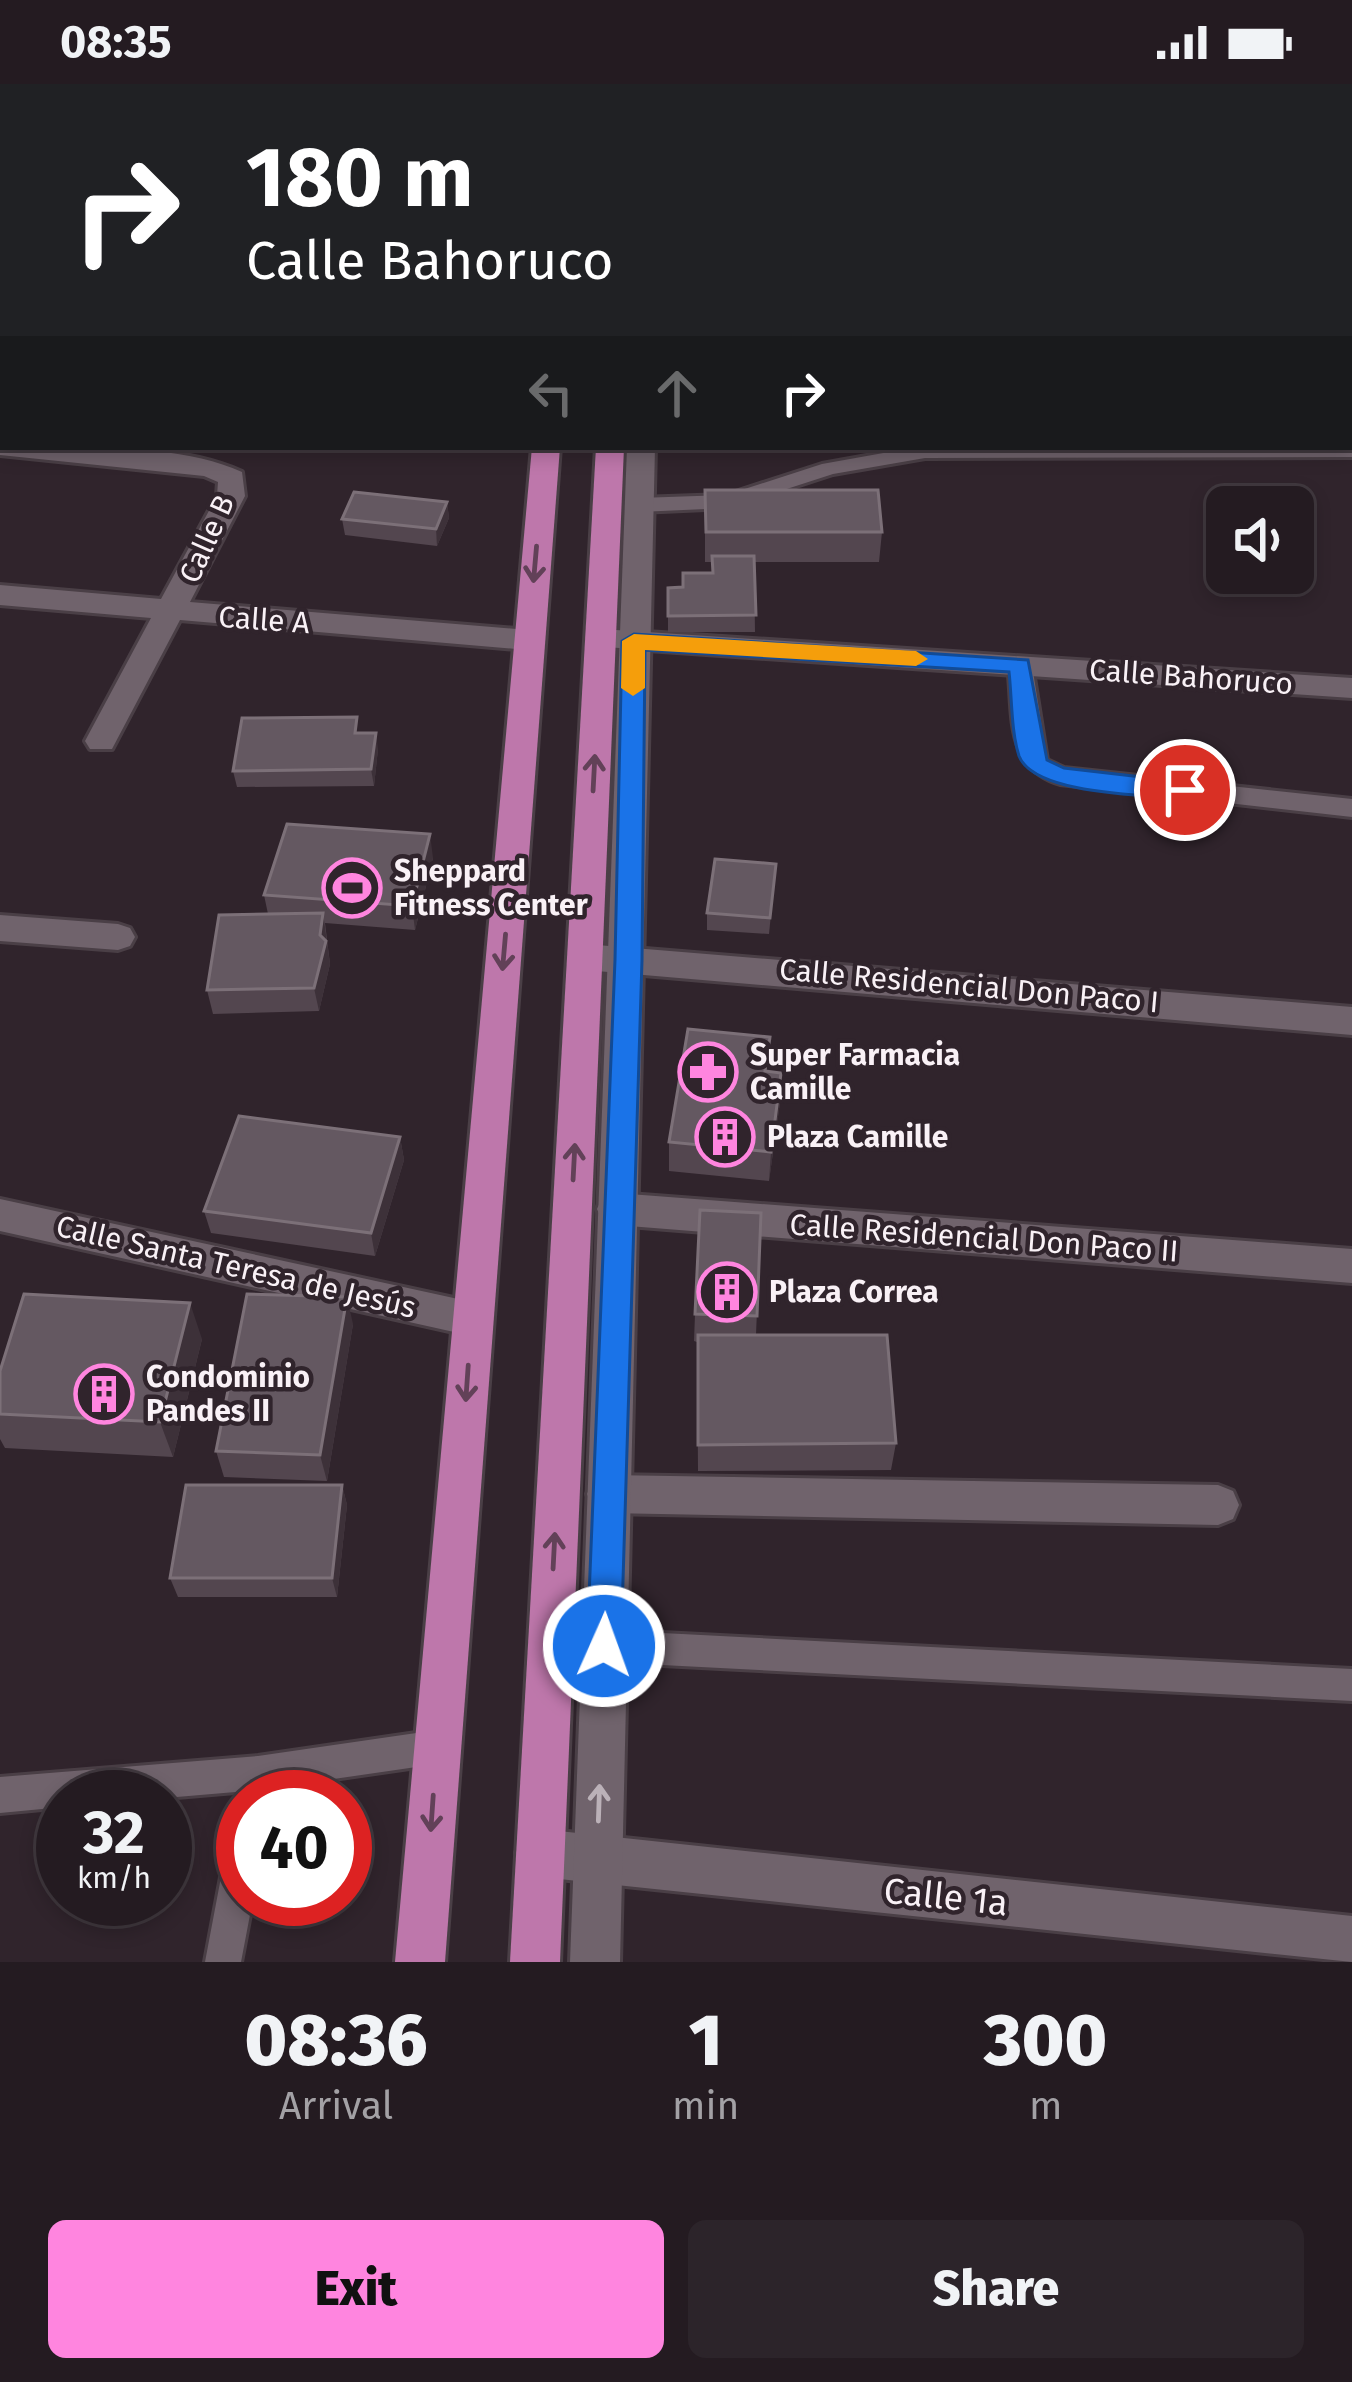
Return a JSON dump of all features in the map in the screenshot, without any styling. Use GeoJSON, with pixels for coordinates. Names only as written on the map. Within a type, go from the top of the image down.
{"type":"FeatureCollection","features":[{"type":"Feature","properties":{"kind":"main road"},"geometry":{"type":"LineString","coordinates":[[420,1962],[546,450]]}},
{"type":"Feature","properties":{"kind":"main road"},"geometry":{"type":"LineString","coordinates":[[535,1962],[585,957],[616,640],[610,450]]}},
{"type":"Feature","properties":{"kind":"street","name":"Calle B"},"geometry":{"type":"LineString","coordinates":[[30,450],[210,468],[232,478],[231,496],[101,741]]}},
{"type":"Feature","properties":{"kind":"street"},"geometry":{"type":"LineString","coordinates":[[595,1962],[616,1209],[628,960],[616,640],[639,505],[641,450]]}},
{"type":"Feature","properties":{"kind":"street","name":"Calle A"},"geometry":{"type":"LineString","coordinates":[[0,595],[528,640]]}},
{"type":"Feature","properties":{"kind":"street","name":"Calle Bahoruco"},"geometry":{"type":"LineString","coordinates":[[616,640],[1352,688]]}},
{"type":"Feature","properties":{"kind":"street"},"geometry":{"type":"LineString","coordinates":[[0,928],[118,937]]}},
{"type":"Feature","properties":{"kind":"street","name":"Calle Residencial Don Paco I"},"geometry":{"type":"LineString","coordinates":[[585,957],[1352,1021]]}},
{"type":"Feature","properties":{"kind":"street","name":"Calle Residencial Don Paco II"},"geometry":{"type":"LineString","coordinates":[[616,1209],[1352,1266]]}},
{"type":"Feature","properties":{"kind":"street","name":"Calle Santa Teresa de Jesús"},"geometry":{"type":"LineString","coordinates":[[0,1215],[472,1319]]}},
{"type":"Feature","properties":{"kind":"street"},"geometry":{"type":"LineString","coordinates":[[608,1494],[1218,1505]]}},
{"type":"Feature","properties":{"kind":"street","name":"Calle 1a"},"geometry":{"type":"LineString","coordinates":[[540,1853],[1352,1940]]}},
{"type":"Feature","properties":{"kind":"lane"},"geometry":{"type":"LineString","coordinates":[[639,505],[728,501],[829,468],[925,452],[1352,452]]}},
{"type":"Feature","properties":{"kind":"lane"},"geometry":{"type":"LineString","coordinates":[[1020,665],[1031,755],[1038,766],[1060,776],[1352,808]]}},
{"type":"Feature","properties":{"kind":"lane"},"geometry":{"type":"LineString","coordinates":[[604,1646],[1352,1685]]}},
{"type":"Feature","properties":{"kind":"lane"},"geometry":{"type":"LineString","coordinates":[[327,1770],[437,1747]]}},
{"type":"Feature","properties":{"kind":"lane"},"geometry":{"type":"LineString","coordinates":[[0,1795],[216,1787]]}},
{"type":"Feature","properties":{"kind":"lane"},"geometry":{"type":"LineString","coordinates":[[224,1962],[230,1926]]}},
{"type":"Feature","properties":{"kind":"building"},"geometry":{"type":"Polygon","coordinates":[[[705,490],[878,490],[882,532],[706,532],[705,490]]]}},
{"type":"Feature","properties":{"kind":"building"},"geometry":{"type":"Polygon","coordinates":[[[354,492],[447,502],[436,529],[342,519],[354,492]]]}},
{"type":"Feature","properties":{"kind":"building"},"geometry":{"type":"Polygon","coordinates":[[[712,556],[754,556],[756,615],[668,616],[668,588],[683,587],[683,573],[713,573],[712,556]]]}},
{"type":"Feature","properties":{"kind":"building"},"geometry":{"type":"Polygon","coordinates":[[[357,717],[355,733],[376,733],[371,769],[233,771],[242,718],[357,717]]]}},
{"type":"Feature","properties":{"kind":"building","name":"Sheppard Fitness Center"},"geometry":{"type":"Polygon","coordinates":[[[287,824],[430,834],[412,906],[264,895],[287,824]]]}},
{"type":"Feature","properties":{"kind":"building"},"geometry":{"type":"Polygon","coordinates":[[[715,859],[776,864],[770,918],[707,913],[715,859]]]}},
{"type":"Feature","properties":{"kind":"building"},"geometry":{"type":"Polygon","coordinates":[[[323,913],[320,935],[326,941],[314,988],[207,990],[219,915],[323,913]]]}},
{"type":"Feature","properties":{"kind":"building","name":"Plaza Camille"},"geometry":{"type":"Polygon","coordinates":[[[688,1029],[770,1037],[765,1071],[781,1073],[771,1152],[669,1142],[688,1029]]]}},
{"type":"Feature","properties":{"kind":"building"},"geometry":{"type":"Polygon","coordinates":[[[239,1116],[400,1137],[371,1233],[204,1211],[239,1116]]]}},
{"type":"Feature","properties":{"kind":"building","name":"Plaza Correa"},"geometry":{"type":"Polygon","coordinates":[[[700,1210],[761,1213],[757,1316],[695,1314],[700,1210]]]}},
{"type":"Feature","properties":{"kind":"building","name":"Condominio Pandes II"},"geometry":{"type":"Polygon","coordinates":[[[24,1294],[190,1303],[160,1422],[0,1414],[0,1371],[24,1294]]]}},
{"type":"Feature","properties":{"kind":"building"},"geometry":{"type":"Polygon","coordinates":[[[247,1294],[347,1297],[320,1455],[216,1451],[247,1294]]]}},
{"type":"Feature","properties":{"kind":"building"},"geometry":{"type":"Polygon","coordinates":[[[698,1335],[887,1335],[896,1443],[698,1445],[698,1335]]]}},
{"type":"Feature","properties":{"kind":"building"},"geometry":{"type":"Polygon","coordinates":[[[186,1485],[342,1485],[332,1578],[170,1578],[186,1485]]]}},
{"type":"Feature","properties":{"kind":"slow traffic"},"geometry":{"type":"LineString","coordinates":[[633,688],[634,641],[916,659]]}},
{"type":"Feature","properties":{"kind":"place","name":"Sheppard Fitness Center"},"geometry":{"type":"Point","coordinates":[352,888]}},
{"type":"Feature","properties":{"kind":"place","name":"Super Farmacia Camille"},"geometry":{"type":"Point","coordinates":[708,1072]}},
{"type":"Feature","properties":{"kind":"place","name":"Plaza Camille"},"geometry":{"type":"Point","coordinates":[725,1137]}},
{"type":"Feature","properties":{"kind":"place","name":"Plaza Correa"},"geometry":{"type":"Point","coordinates":[727,1292]}},
{"type":"Feature","properties":{"kind":"place","name":"Condominio Pandes II"},"geometry":{"type":"Point","coordinates":[104,1394]}},
{"type":"Feature","properties":{"kind":"route"},"geometry":{"type":"LineString","coordinates":[[604,1646],[634,641],[1020,665],[1031,755],[1038,766],[1060,776],[1185,790]]}}]}
